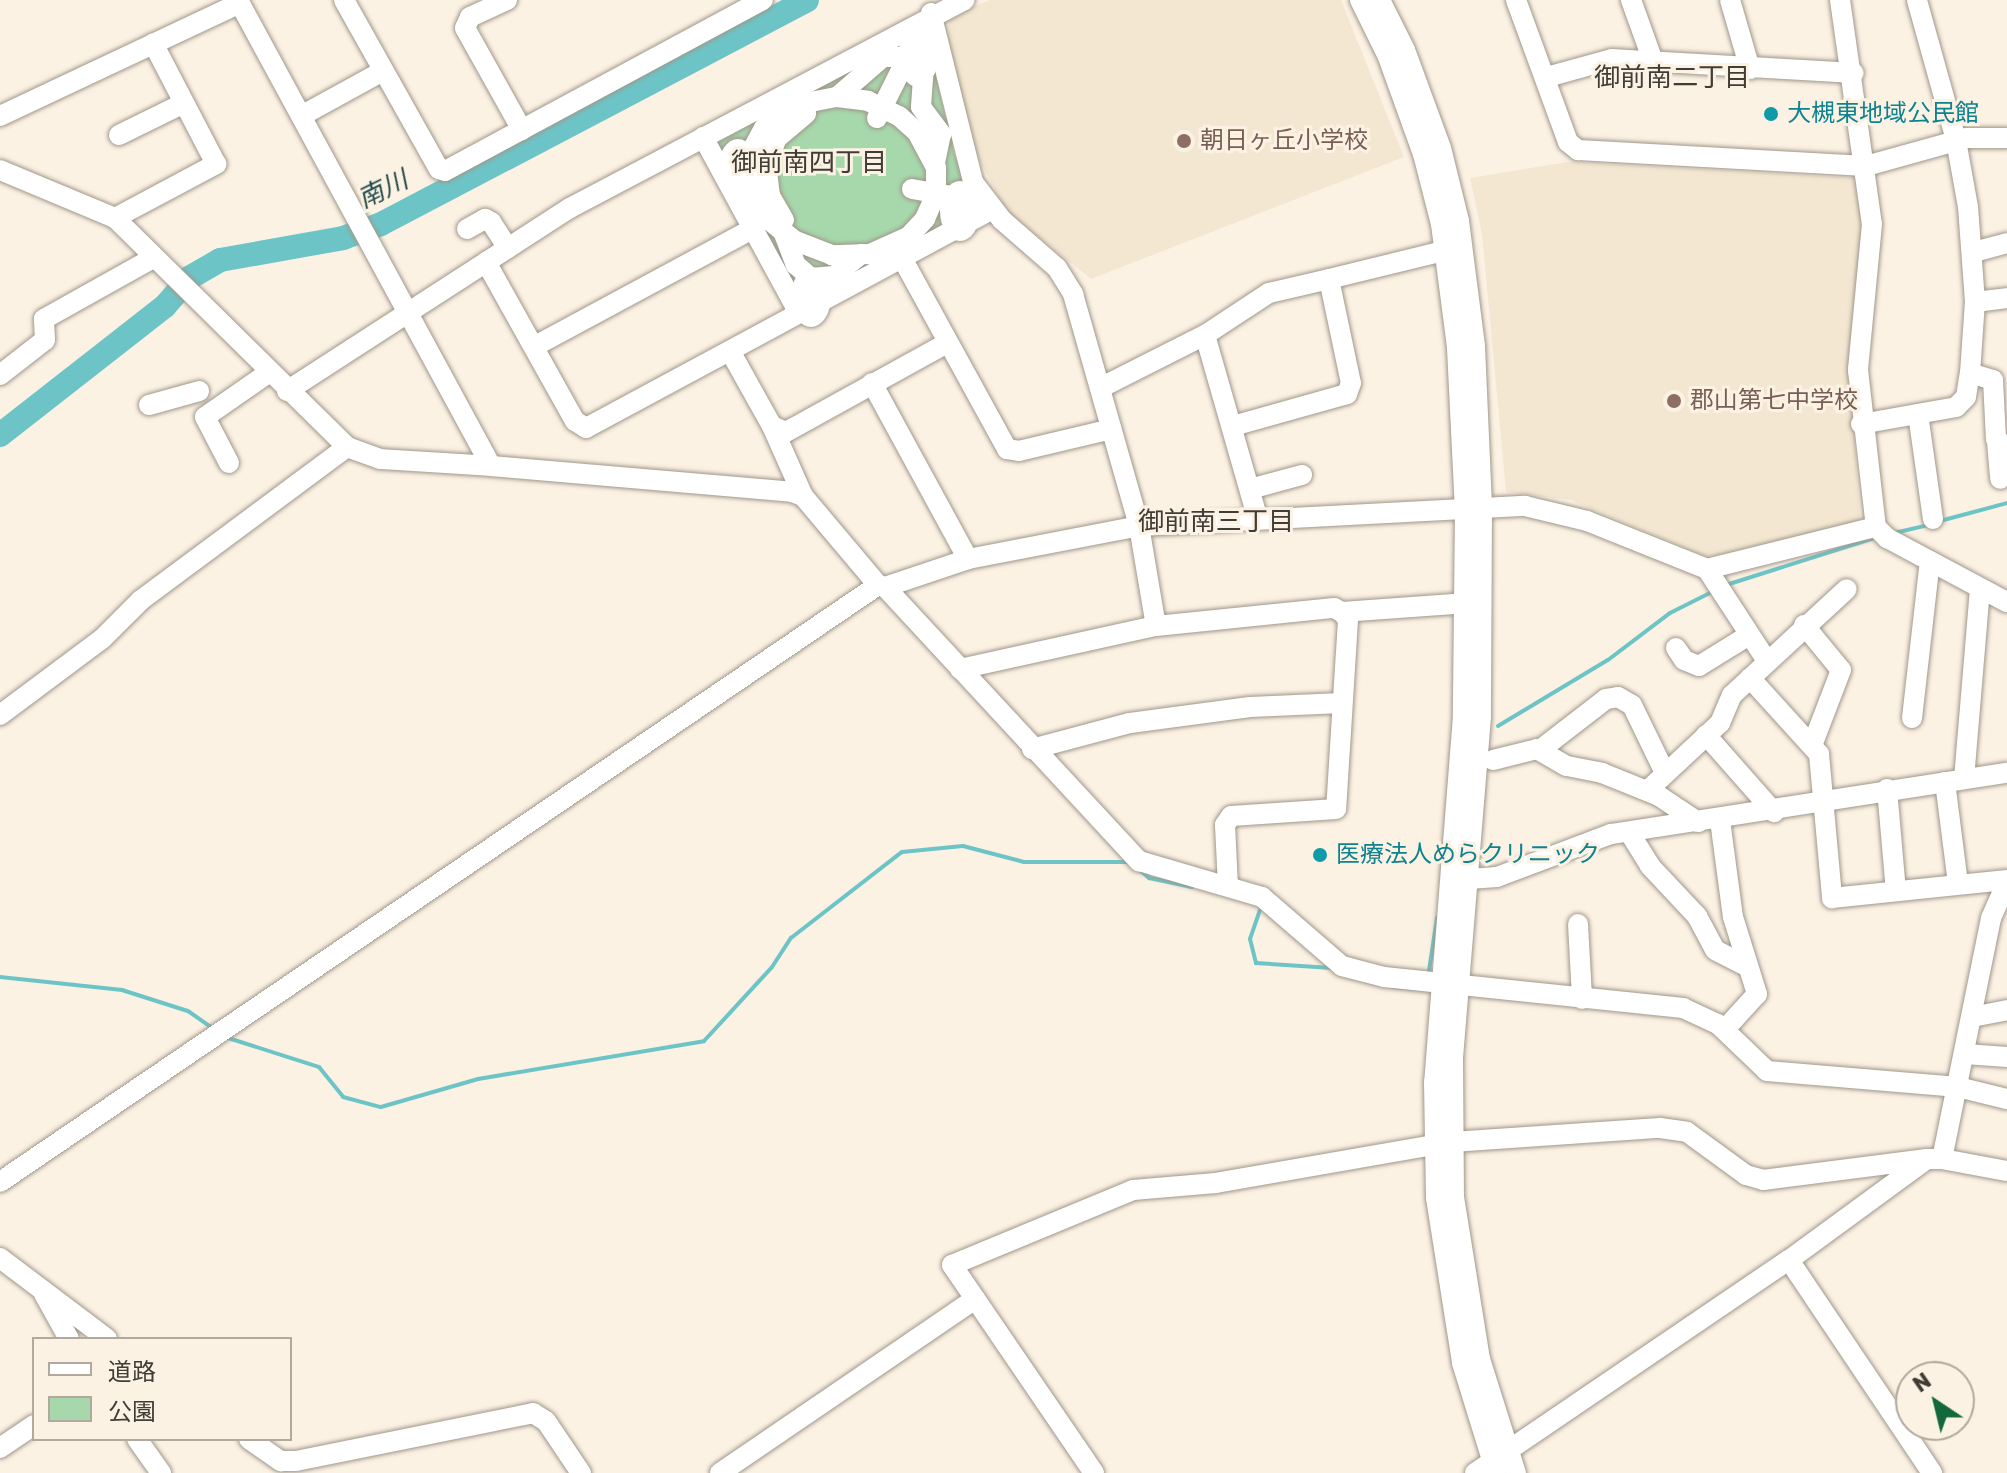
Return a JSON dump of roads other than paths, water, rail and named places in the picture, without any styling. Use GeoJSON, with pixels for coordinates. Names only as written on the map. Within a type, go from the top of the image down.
{"type":"FeatureCollection","features":[{"type":"Feature","properties":{"kind":"street"},"geometry":{"type":"LineString","coordinates":[[344,0],[443,171],[763,0]]}},
{"type":"Feature","properties":{"kind":"street"},"geometry":{"type":"LineString","coordinates":[[507,0],[470,17],[465,28],[522,130]]}},
{"type":"Feature","properties":{"kind":"street"},"geometry":{"type":"LineString","coordinates":[[738,157],[817,75],[931,13],[964,0]]}},
{"type":"Feature","properties":{"kind":"street"},"geometry":{"type":"LineString","coordinates":[[1360,0],[1388,57],[1441,224],[1474,509],[1444,1144],[1463,1276],[1480,1359],[1492,1465]]}},
{"type":"Feature","properties":{"kind":"street"},"geometry":{"type":"LineString","coordinates":[[1380,0],[1405,50],[1441,148],[1459,221],[1475,346],[1474,509],[1481,717],[1469,879],[1451,983]]}},
{"type":"Feature","properties":{"kind":"street"},"geometry":{"type":"LineString","coordinates":[[1516,0],[1547,77],[1568,142],[1578,150],[1866,166],[1956,140],[2007,138]]}},
{"type":"Feature","properties":{"kind":"street"},"geometry":{"type":"LineString","coordinates":[[1631,0],[1653,61]]}},
{"type":"Feature","properties":{"kind":"street"},"geometry":{"type":"LineString","coordinates":[[1730,0],[1750,69]]}},
{"type":"Feature","properties":{"kind":"street"},"geometry":{"type":"LineString","coordinates":[[1840,0],[1854,73],[1872,224],[1858,370],[1861,424],[1876,527]]}},
{"type":"Feature","properties":{"kind":"street"},"geometry":{"type":"LineString","coordinates":[[1861,424],[1958,406],[1970,373],[1975,302],[1974,252],[1956,140],[1917,0]]}},
{"type":"Feature","properties":{"kind":"street"},"geometry":{"type":"LineString","coordinates":[[0,116],[239,2],[491,466]]}},
{"type":"Feature","properties":{"kind":"street"},"geometry":{"type":"LineString","coordinates":[[931,13],[965,164],[992,209],[1050,260],[1068,285],[1139,526],[1156,626]]}},
{"type":"Feature","properties":{"kind":"street"},"geometry":{"type":"LineString","coordinates":[[115,218],[216,164],[153,43]]}},
{"type":"Feature","properties":{"kind":"street"},"geometry":{"type":"LineString","coordinates":[[287,391],[508,248],[738,157],[777,138],[793,120],[832,104],[883,57],[915,43]]}},
{"type":"Feature","properties":{"kind":"street"},"geometry":{"type":"LineString","coordinates":[[880,113],[915,43]]}},
{"type":"Feature","properties":{"kind":"street"},"geometry":{"type":"LineString","coordinates":[[915,43],[922,72],[921,107],[941,134],[935,163]]}},
{"type":"Feature","properties":{"kind":"street"},"geometry":{"type":"LineString","coordinates":[[1547,77],[1606,59],[1854,73]]}},
{"type":"Feature","properties":{"kind":"street"},"geometry":{"type":"LineString","coordinates":[[301,116],[383,71]]}},
{"type":"Feature","properties":{"kind":"street"},"geometry":{"type":"LineString","coordinates":[[817,75],[832,104]]}},
{"type":"Feature","properties":{"kind":"street"},"geometry":{"type":"LineString","coordinates":[[119,135],[184,103]]}},
{"type":"Feature","properties":{"kind":"street"},"geometry":{"type":"LineString","coordinates":[[832,104],[880,113],[917,132],[957,199]]}},
{"type":"Feature","properties":{"kind":"street"},"geometry":{"type":"LineString","coordinates":[[754,115],[738,157],[752,229],[799,313]]}},
{"type":"Feature","properties":{"kind":"street"},"geometry":{"type":"LineString","coordinates":[[738,157],[752,196],[784,234],[806,287],[834,276],[861,254]]}},
{"type":"Feature","properties":{"kind":"street"},"geometry":{"type":"LineString","coordinates":[[738,157],[768,189],[777,212],[832,255],[861,254],[896,244],[918,227],[941,221],[957,199]]}},
{"type":"Feature","properties":{"kind":"street"},"geometry":{"type":"LineString","coordinates":[[0,170],[115,218],[192,299],[347,447],[380,459],[491,466],[803,496]]}},
{"type":"Feature","properties":{"kind":"street"},"geometry":{"type":"LineString","coordinates":[[912,189],[957,199]]}},
{"type":"Feature","properties":{"kind":"street"},"geometry":{"type":"LineString","coordinates":[[486,262],[575,421],[586,428],[992,209]]}},
{"type":"Feature","properties":{"kind":"street"},"geometry":{"type":"LineString","coordinates":[[467,229],[485,219],[508,248]]}},
{"type":"Feature","properties":{"kind":"street"},"geometry":{"type":"LineString","coordinates":[[535,346],[752,229]]}},
{"type":"Feature","properties":{"kind":"street"},"geometry":{"type":"LineString","coordinates":[[784,234],[807,237]]}},
{"type":"Feature","properties":{"kind":"street"},"geometry":{"type":"LineString","coordinates":[[1974,252],[2007,243]]}},
{"type":"Feature","properties":{"kind":"street"},"geometry":{"type":"LineString","coordinates":[[1100,388],[1205,335],[1269,293],[1436,253]]}},
{"type":"Feature","properties":{"kind":"street"},"geometry":{"type":"LineString","coordinates":[[902,258],[1007,449],[1019,451],[1111,429]]}},
{"type":"Feature","properties":{"kind":"street"},"geometry":{"type":"LineString","coordinates":[[0,375],[45,340],[44,319],[157,262]]}},
{"type":"Feature","properties":{"kind":"street"},"geometry":{"type":"LineString","coordinates":[[1233,426],[1347,394],[1351,383],[1329,279]]}},
{"type":"Feature","properties":{"kind":"street"},"geometry":{"type":"LineString","coordinates":[[1975,302],[2007,298]]}},
{"type":"Feature","properties":{"kind":"street"},"geometry":{"type":"LineString","coordinates":[[1205,335],[1258,520]]}},
{"type":"Feature","properties":{"kind":"street"},"geometry":{"type":"LineString","coordinates":[[772,426],[786,432],[947,343]]}},
{"type":"Feature","properties":{"kind":"street"},"geometry":{"type":"LineString","coordinates":[[730,351],[772,426],[803,496],[881,586],[1032,749],[1146,866],[1262,897],[1331,959],[1351,970],[1582,999],[1683,1008],[1725,1029],[1767,1071],[1958,1087],[2007,1099]]}},
{"type":"Feature","properties":{"kind":"street"},"geometry":{"type":"LineString","coordinates":[[229,463],[205,417],[268,373]]}},
{"type":"Feature","properties":{"kind":"street"},"geometry":{"type":"LineString","coordinates":[[1970,373],[2000,377],[2000,479]]}},
{"type":"Feature","properties":{"kind":"street"},"geometry":{"type":"LineString","coordinates":[[872,383],[968,559]]}},
{"type":"Feature","properties":{"kind":"street"},"geometry":{"type":"LineString","coordinates":[[149,405],[195,384],[211,413]]}},
{"type":"Feature","properties":{"kind":"street"},"geometry":{"type":"LineString","coordinates":[[1918,414],[1933,519]]}},
{"type":"Feature","properties":{"kind":"street"},"geometry":{"type":"LineString","coordinates":[[0,715],[102,639],[141,600],[347,447]]}},
{"type":"Feature","properties":{"kind":"street"},"geometry":{"type":"LineString","coordinates":[[1250,489],[1302,475]]}},
{"type":"Feature","properties":{"kind":"street"},"geometry":{"type":"LineString","coordinates":[[0,1182],[881,586],[968,559],[1139,526],[1525,506],[1558,512],[1707,569],[1876,527],[1930,561],[2007,602]]}},
{"type":"Feature","properties":{"kind":"street"},"geometry":{"type":"LineString","coordinates":[[1912,718],[1930,561]]}},
{"type":"Feature","properties":{"kind":"street"},"geometry":{"type":"LineString","coordinates":[[1707,569],[1767,661]]}},
{"type":"Feature","properties":{"kind":"street"},"geometry":{"type":"LineString","coordinates":[[1647,791],[1664,771],[1706,735],[1750,678],[1804,625],[1847,589]]}},
{"type":"Feature","properties":{"kind":"street"},"geometry":{"type":"LineString","coordinates":[[1958,884],[1955,780],[1980,589]]}},
{"type":"Feature","properties":{"kind":"street"},"geometry":{"type":"LineString","coordinates":[[1342,612],[1454,604]]}},
{"type":"Feature","properties":{"kind":"street"},"geometry":{"type":"LineString","coordinates":[[960,669],[1156,626],[1334,608],[1342,612],[1348,620],[1336,809],[1231,816],[1225,825],[1228,886]]}},
{"type":"Feature","properties":{"kind":"street"},"geometry":{"type":"LineString","coordinates":[[1492,1465],[1935,1159],[1958,1087],[1991,918],[2007,881],[1832,898],[1823,800],[1813,743],[1842,675],[1840,665],[1804,625]]}},
{"type":"Feature","properties":{"kind":"street"},"geometry":{"type":"LineString","coordinates":[[1676,648],[1687,663],[1702,666],[1749,635]]}},
{"type":"Feature","properties":{"kind":"street"},"geometry":{"type":"LineString","coordinates":[[1750,678],[1813,743]]}},
{"type":"Feature","properties":{"kind":"street"},"geometry":{"type":"LineString","coordinates":[[1493,760],[1540,750],[1613,696],[1632,705],[1664,771]]}},
{"type":"Feature","properties":{"kind":"street"},"geometry":{"type":"LineString","coordinates":[[1032,749],[1130,723],[1250,707],[1342,703]]}},
{"type":"Feature","properties":{"kind":"street"},"geometry":{"type":"LineString","coordinates":[[1706,735],[1774,812]]}},
{"type":"Feature","properties":{"kind":"street"},"geometry":{"type":"LineString","coordinates":[[1540,750],[1567,766],[1647,791],[1698,822]]}},
{"type":"Feature","properties":{"kind":"street"},"geometry":{"type":"LineString","coordinates":[[1469,879],[1497,877],[1629,832],[1774,812],[1887,789],[2007,773]]}},
{"type":"Feature","properties":{"kind":"street"},"geometry":{"type":"LineString","coordinates":[[1887,789],[1896,891]]}},
{"type":"Feature","properties":{"kind":"street"},"geometry":{"type":"LineString","coordinates":[[1720,820],[1744,965],[1757,994],[1725,1029]]}},
{"type":"Feature","properties":{"kind":"street"},"geometry":{"type":"LineString","coordinates":[[1629,832],[1650,866],[1697,916],[1715,950],[1744,965]]}},
{"type":"Feature","properties":{"kind":"street"},"geometry":{"type":"LineString","coordinates":[[1578,924],[1582,999]]}},
{"type":"Feature","properties":{"kind":"street"},"geometry":{"type":"LineString","coordinates":[[1972,1017],[2007,1010]]}},
{"type":"Feature","properties":{"kind":"street"},"geometry":{"type":"LineString","coordinates":[[1965,1054],[2007,1057]]}},
{"type":"Feature","properties":{"kind":"street"},"geometry":{"type":"LineString","coordinates":[[1094,1473],[952,1265],[1133,1190],[1216,1183],[1444,1144],[1660,1128],[1687,1132],[1746,1175],[1763,1180],[1935,1159],[2007,1171]]}},
{"type":"Feature","properties":{"kind":"street"},"geometry":{"type":"LineString","coordinates":[[0,1258],[104,1337]]}},
{"type":"Feature","properties":{"kind":"street"},"geometry":{"type":"LineString","coordinates":[[1789,1260],[1932,1473]]}},
{"type":"Feature","properties":{"kind":"street"},"geometry":{"type":"LineString","coordinates":[[43,1291],[68,1337]]}},
{"type":"Feature","properties":{"kind":"street"},"geometry":{"type":"LineString","coordinates":[[720,1473],[975,1299]]}},
{"type":"Feature","properties":{"kind":"street"},"geometry":{"type":"LineString","coordinates":[[252,1441],[281,1461],[296,1461],[533,1413],[546,1421],[581,1473]]}},
{"type":"Feature","properties":{"kind":"street"},"geometry":{"type":"LineString","coordinates":[[0,1448],[32,1426]]}},
{"type":"Feature","properties":{"kind":"street"},"geometry":{"type":"LineString","coordinates":[[138,1441],[161,1473]]}},
{"type":"Feature","properties":{"kind":"street"},"geometry":{"type":"LineString","coordinates":[[1492,1465],[1516,1473]]}},
{"type":"Feature","properties":{"kind":"waterway","name":"南川"},"geometry":{"type":"LineString","coordinates":[[0,435],[165,306],[189,278],[220,260],[343,238],[381,224],[807,0]]}},
{"type":"Feature","properties":{"kind":"waterway"},"geometry":{"type":"LineString","coordinates":[[1940,521],[2007,503]]}},
{"type":"Feature","properties":{"kind":"waterway"},"geometry":{"type":"LineString","coordinates":[[1894,533],[1928,525]]}},
{"type":"Feature","properties":{"kind":"waterway"},"geometry":{"type":"LineString","coordinates":[[1726,585],[1877,537]]}},
{"type":"Feature","properties":{"kind":"waterway"},"geometry":{"type":"LineString","coordinates":[[1498,726],[1608,660],[1670,613],[1714,591]]}},
{"type":"Feature","properties":{"kind":"waterway"},"geometry":{"type":"LineString","coordinates":[[225,1037],[319,1067],[343,1097],[381,1107],[478,1079],[704,1041],[772,967],[791,938],[902,852],[963,846],[1024,862],[1130,862]]}},
{"type":"Feature","properties":{"kind":"waterway"},"geometry":{"type":"LineString","coordinates":[[1140,870],[1149,878],[1192,887]]}},
{"type":"Feature","properties":{"kind":"waterway"},"geometry":{"type":"LineString","coordinates":[[1261,907],[1250,939],[1256,963],[1332,968]]}},
{"type":"Feature","properties":{"kind":"waterway"},"geometry":{"type":"LineString","coordinates":[[1428,977],[1437,918]]}},
{"type":"Feature","properties":{"kind":"waterway"},"geometry":{"type":"LineString","coordinates":[[0,977],[122,990],[188,1011],[215,1030]]}},
{"type":"Feature","properties":{"kind":"waterway"},"geometry":{"type":"LineString","coordinates":[[1394,987],[1426,990]]}},
{"type":"Feature","properties":{"kind":"place","name":"大槻東地域公民館"},"geometry":{"type":"Point","coordinates":[1771,114]}},
{"type":"Feature","properties":{"kind":"place","name":"朝日ヶ丘小学校"},"geometry":{"type":"Point","coordinates":[1184,141]}},
{"type":"Feature","properties":{"kind":"place","name":"郡山第七中学校"},"geometry":{"type":"Point","coordinates":[1674,401]}},
{"type":"Feature","properties":{"kind":"place","name":"医療法人めらクリニック"},"geometry":{"type":"Point","coordinates":[1320,855]}},
{"type":"Feature","properties":{"kind":"district","name":"御前南二丁目"},"geometry":{"type":"Point","coordinates":[1672,78]}},
{"type":"Feature","properties":{"kind":"district","name":"御前南四丁目"},"geometry":{"type":"Point","coordinates":[809,163]}},
{"type":"Feature","properties":{"kind":"district","name":"御前南三丁目"},"geometry":{"type":"Point","coordinates":[1216,522]}}]}
